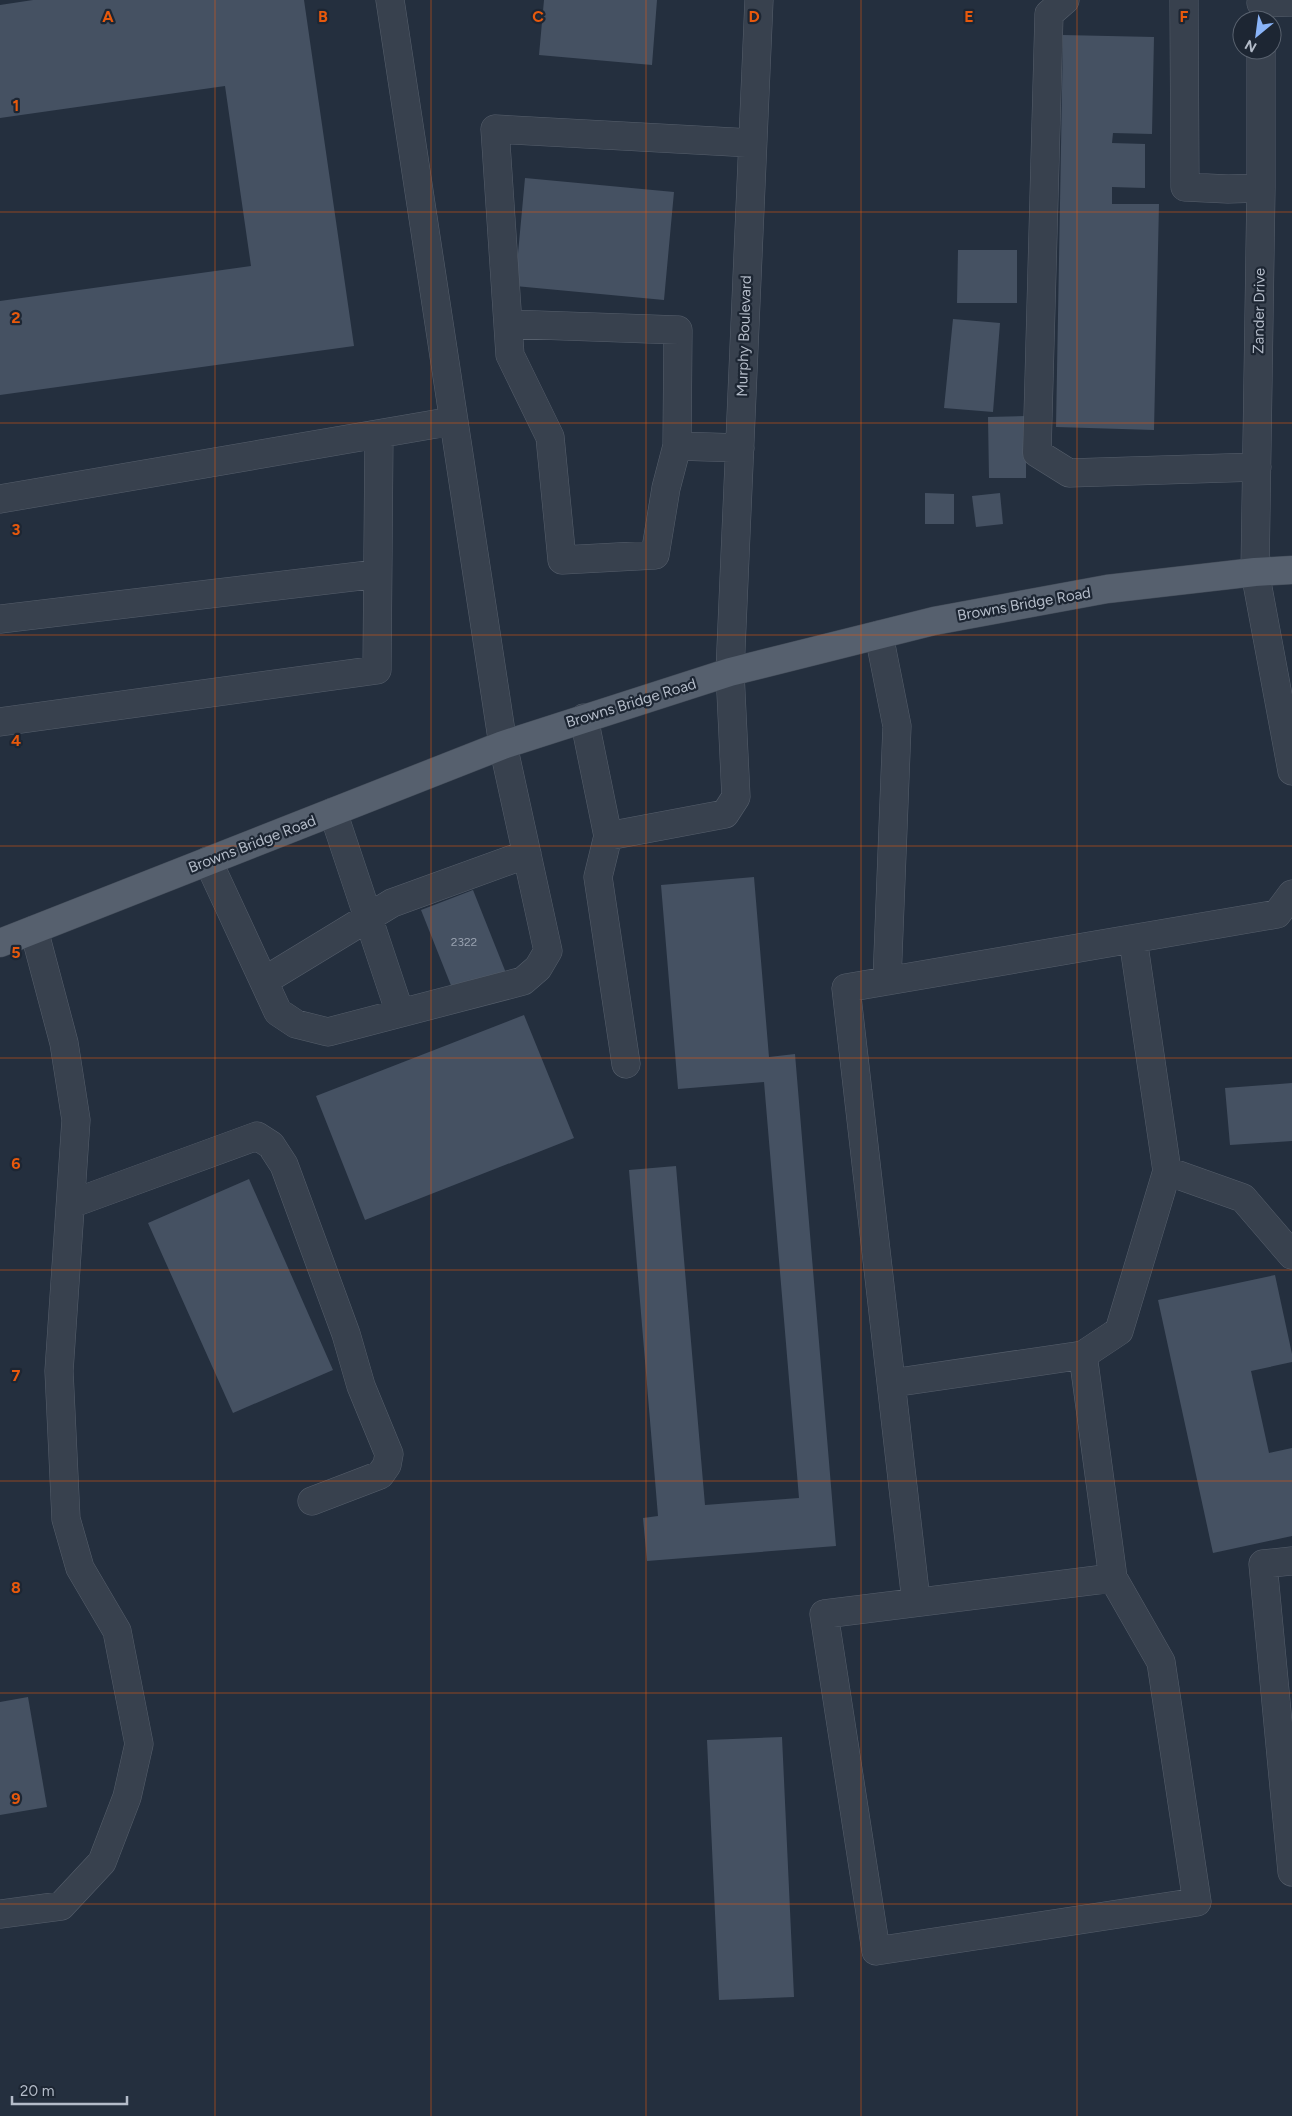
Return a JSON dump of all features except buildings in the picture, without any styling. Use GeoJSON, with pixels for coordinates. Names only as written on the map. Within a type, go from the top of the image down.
{"type":"FeatureCollection","features":[{"type":"Feature","properties":{"kind":"main road","name":"Browns Bridge Road"},"geometry":{"type":"LineString","coordinates":[[0,943],[503,745],[730,672],[934,621],[1107,589],[1255,572],[1292,570]]}},
{"type":"Feature","properties":{"kind":"street"},"geometry":{"type":"LineString","coordinates":[[208,861],[278,1012],[296,1024],[328,1032],[522,981],[538,968],[548,951],[503,745],[390,0]]}},
{"type":"Feature","properties":{"kind":"street","name":"Murphy Boulevard"},"geometry":{"type":"LineString","coordinates":[[608,836],[725,814],[736,797],[730,672],[758,0]]}},
{"type":"Feature","properties":{"kind":"street"},"geometry":{"type":"LineString","coordinates":[[1184,0],[1185,187],[1261,188]]}},
{"type":"Feature","properties":{"kind":"street"},"geometry":{"type":"LineString","coordinates":[[1261,8],[1292,2]]}},
{"type":"Feature","properties":{"kind":"street"},"geometry":{"type":"LineString","coordinates":[[1057,7],[1037,453],[1069,473],[1257,467]]}},
{"type":"Feature","properties":{"kind":"street","name":"Zander Drive"},"geometry":{"type":"LineString","coordinates":[[1261,60],[1255,572],[1292,771]]}},
{"type":"Feature","properties":{"kind":"street"},"geometry":{"type":"LineString","coordinates":[[509,324],[678,330],[676,446],[666,488],[655,555],[562,560],[550,437],[510,355],[495,129],[752,143]]}},
{"type":"Feature","properties":{"kind":"street"},"geometry":{"type":"LineString","coordinates":[[0,499],[453,421]]}},
{"type":"Feature","properties":{"kind":"street"},"geometry":{"type":"LineString","coordinates":[[0,722],[377,670],[378,434]]}},
{"type":"Feature","properties":{"kind":"street"},"geometry":{"type":"LineString","coordinates":[[676,446],[740,448]]}},
{"type":"Feature","properties":{"kind":"street"},"geometry":{"type":"LineString","coordinates":[[0,619],[378,574]]}},
{"type":"Feature","properties":{"kind":"street"},"geometry":{"type":"LineString","coordinates":[[879,635],[897,726],[887,981]]}},
{"type":"Feature","properties":{"kind":"street"},"geometry":{"type":"LineString","coordinates":[[584,718],[608,836],[598,877],[626,1064]]}},
{"type":"Feature","properties":{"kind":"street"},"geometry":{"type":"LineString","coordinates":[[333,812],[370,917],[400,1013]]}},
{"type":"Feature","properties":{"kind":"street"},"geometry":{"type":"LineString","coordinates":[[264,981],[392,903],[527,854]]}},
{"type":"Feature","properties":{"kind":"street"},"geometry":{"type":"LineString","coordinates":[[916,1601],[846,988],[1277,914],[1292,894]]}},
{"type":"Feature","properties":{"kind":"street"},"geometry":{"type":"LineString","coordinates":[[0,1914],[61,1906],[102,1862],[127,1797],[140,1744],[116,1631],[80,1568],[66,1519],[59,1371],[76,1120],[64,1043],[34,930]]}},
{"type":"Feature","properties":{"kind":"street"},"geometry":{"type":"LineString","coordinates":[[892,1383],[1082,1355],[1119,1331],[1168,1171],[1133,939]]}},
{"type":"Feature","properties":{"kind":"street"},"geometry":{"type":"LineString","coordinates":[[71,1204],[257,1136],[271,1145],[284,1165],[346,1334],[361,1386],[389,1454],[387,1464],[380,1475],[312,1501]]}},
{"type":"Feature","properties":{"kind":"street"},"geometry":{"type":"LineString","coordinates":[[1168,1171],[1242,1198],[1292,1255]]}},
{"type":"Feature","properties":{"kind":"street"},"geometry":{"type":"LineString","coordinates":[[1082,1355],[1113,1578],[1161,1662],[1197,1902],[876,1951],[824,1614],[916,1601],[1113,1578]]}},
{"type":"Feature","properties":{"kind":"street"},"geometry":{"type":"LineString","coordinates":[[1292,1561],[1264,1564],[1292,1872]]}}]}
